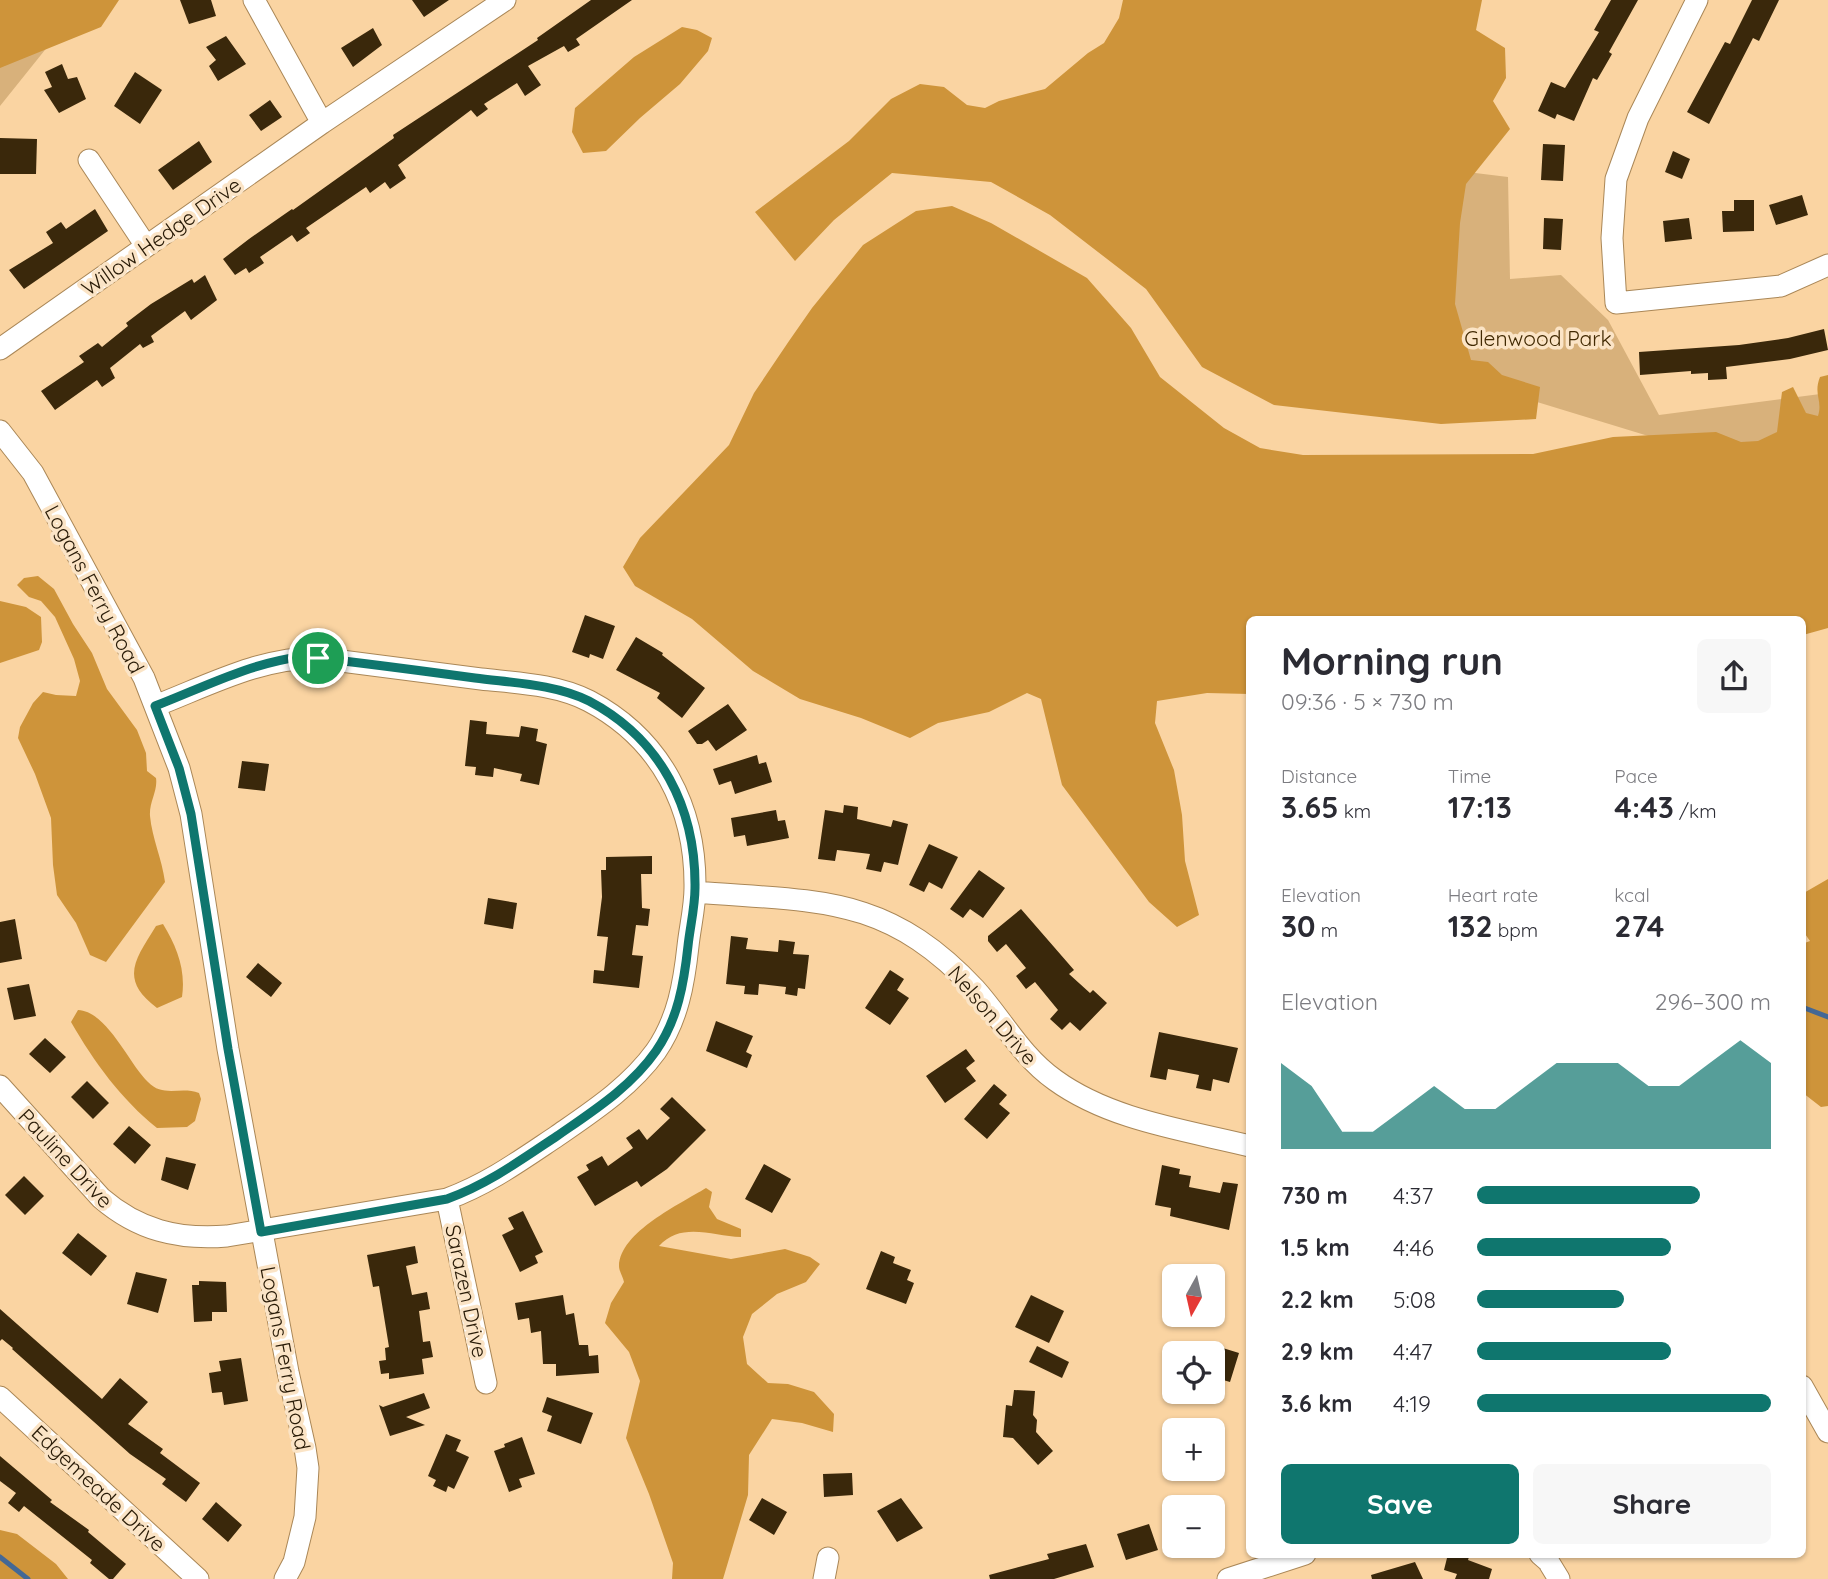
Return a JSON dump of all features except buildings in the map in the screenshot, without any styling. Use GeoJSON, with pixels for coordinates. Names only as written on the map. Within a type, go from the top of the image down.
{"type":"FeatureCollection","features":[{"type":"Feature","properties":{"kind":"street"},"geometry":{"type":"LineString","coordinates":[[254,0],[322,124]]}},
{"type":"Feature","properties":{"kind":"street","name":"Willow Hedge Drive"},"geometry":{"type":"LineString","coordinates":[[0,349],[505,0]]}},
{"type":"Feature","properties":{"kind":"street"},"geometry":{"type":"LineString","coordinates":[[1697,0],[1638,118],[1616,179],[1612,238],[1616,303],[1781,286],[1828,265]]}},
{"type":"Feature","properties":{"kind":"street"},"geometry":{"type":"LineString","coordinates":[[89,160],[146,246]]}},
{"type":"Feature","properties":{"kind":"street","name":"Logans Ferry Road"},"geometry":{"type":"LineString","coordinates":[[0,431],[33,473],[144,678],[179,768],[191,814],[228,1049],[308,1468],[305,1517],[294,1562],[285,1579]]}},
{"type":"Feature","properties":{"kind":"street","name":"Pauline Drive"},"geometry":{"type":"LineString","coordinates":[[0,1086],[101,1198],[125,1217],[179,1237],[209,1238],[261,1232],[447,1199],[478,1187],[590,1113],[639,1072],[662,1042],[678,1002],[685,973],[695,892],[690,833],[674,785],[667,773],[644,743],[603,710],[576,696],[542,687],[300,657],[261,666],[155,706]]}},
{"type":"Feature","properties":{"kind":"street","name":"Nelson Drive"},"geometry":{"type":"LineString","coordinates":[[695,892],[829,903],[889,922],[926,944],[956,970],[977,992],[1020,1048],[1056,1081],[1096,1103],[1137,1118],[1246,1145]]}},
{"type":"Feature","properties":{"kind":"street","name":"Sarazen Drive"},"geometry":{"type":"LineString","coordinates":[[447,1199],[486,1383]]}},
{"type":"Feature","properties":{"kind":"street"},"geometry":{"type":"LineString","coordinates":[[1806,1392],[1828,1432]]}},
{"type":"Feature","properties":{"kind":"street","name":"Edgemeade Drive"},"geometry":{"type":"LineString","coordinates":[[0,1397],[198,1579]]}},
{"type":"Feature","properties":{"kind":"street"},"geometry":{"type":"LineString","coordinates":[[1228,1579],[1293,1558]]}},
{"type":"Feature","properties":{"kind":"street"},"geometry":{"type":"LineString","coordinates":[[1545,1558],[1559,1579]]}},
{"type":"Feature","properties":{"kind":"green space"},"geometry":{"type":"Polygon","coordinates":[[[0,0],[85,0],[0,106],[0,0]]]}},
{"type":"Feature","properties":{"kind":"green space","name":"Glenwood Park"},"geometry":{"type":"Polygon","coordinates":[[[1459,171],[1508,177],[1510,279],[1561,275],[1608,320],[1659,415],[1828,393],[1828,491],[1426,368],[1459,171]]]}},
{"type":"Feature","properties":{"kind":"shaded area"},"geometry":{"type":"Polygon","coordinates":[[[0,0],[119,0],[101,27],[0,68],[0,0]]]}},
{"type":"Feature","properties":{"kind":"shaded area"},"geometry":{"type":"Polygon","coordinates":[[[1123,0],[1482,0],[1476,30],[1505,48],[1506,78],[1493,101],[1510,129],[1466,184],[1460,223],[1455,304],[1471,360],[1488,362],[1502,375],[1540,387],[1536,419],[1441,424],[1274,405],[1202,367],[1146,289],[1050,215],[991,182],[892,173],[834,220],[795,261],[755,212],[849,141],[891,99],[920,84],[944,87],[967,105],[985,108],[999,101],[1045,89],[1104,43],[1119,18],[1123,0]]]}},
{"type":"Feature","properties":{"kind":"shaded area"},"geometry":{"type":"Polygon","coordinates":[[[682,27],[697,30],[712,38],[708,51],[680,84],[606,151],[583,153],[572,132],[575,108],[634,57],[682,27]]]}},
{"type":"Feature","properties":{"kind":"shaded area"},"geometry":{"type":"Polygon","coordinates":[[[952,206],[991,223],[1087,278],[1131,328],[1160,377],[1224,428],[1260,448],[1303,455],[1533,454],[1613,437],[1716,432],[1741,442],[1758,441],[1777,432],[1782,392],[1793,387],[1806,413],[1818,416],[1818,383],[1820,377],[1828,375],[1828,628],[1806,634],[1806,616],[1246,616],[1246,694],[1207,693],[1157,701],[1155,723],[1174,770],[1182,815],[1185,861],[1199,915],[1177,927],[1149,902],[1062,785],[1041,699],[1027,693],[989,712],[938,723],[910,738],[861,718],[800,699],[753,671],[692,619],[635,586],[623,567],[640,538],[729,445],[754,393],[812,308],[863,245],[916,211],[952,206]]]}},
{"type":"Feature","properties":{"kind":"shaded area"},"geometry":{"type":"Polygon","coordinates":[[[38,576],[54,589],[92,653],[107,689],[137,730],[146,753],[147,771],[156,778],[150,816],[165,882],[106,962],[90,955],[76,923],[57,895],[51,818],[18,738],[20,727],[33,703],[43,692],[76,696],[80,681],[74,659],[55,617],[41,601],[29,597],[17,585],[24,578],[38,576]]]}},
{"type":"Feature","properties":{"kind":"shaded area"},"geometry":{"type":"Polygon","coordinates":[[[0,601],[26,607],[41,617],[42,642],[39,650],[0,663],[0,601]]]}},
{"type":"Feature","properties":{"kind":"shaded area"},"geometry":{"type":"Polygon","coordinates":[[[1828,879],[1828,1106],[1821,1107],[1806,1095],[1806,942],[1810,941],[1806,935],[1806,892],[1828,879]]]}},
{"type":"Feature","properties":{"kind":"shaded area"},"geometry":{"type":"Polygon","coordinates":[[[163,924],[179,959],[183,987],[182,997],[157,1008],[138,988],[134,969],[156,926],[163,924]]]}},
{"type":"Feature","properties":{"kind":"shaded area"},"geometry":{"type":"Polygon","coordinates":[[[78,1010],[89,1013],[108,1028],[141,1074],[154,1087],[166,1091],[199,1093],[201,1099],[195,1121],[187,1127],[157,1128],[144,1117],[109,1079],[80,1037],[71,1022],[78,1010]]]}},
{"type":"Feature","properties":{"kind":"shaded area"},"geometry":{"type":"Polygon","coordinates":[[[706,1188],[712,1192],[709,1207],[717,1219],[741,1229],[741,1237],[687,1232],[668,1238],[659,1246],[731,1259],[785,1249],[810,1257],[820,1264],[806,1282],[777,1294],[752,1314],[743,1337],[747,1364],[768,1383],[788,1384],[814,1392],[834,1414],[833,1432],[802,1423],[772,1419],[749,1455],[748,1495],[723,1579],[672,1579],[673,1563],[626,1438],[640,1381],[629,1352],[605,1323],[611,1303],[624,1282],[619,1266],[629,1242],[653,1220],[706,1188]]]}},
{"type":"Feature","properties":{"kind":"shaded area"},"geometry":{"type":"Polygon","coordinates":[[[0,1530],[17,1534],[56,1564],[68,1579],[0,1579],[0,1530]]]}},
{"type":"Feature","properties":{"kind":"waterway"},"geometry":{"type":"LineString","coordinates":[[1806,1009],[1828,1017]]}},
{"type":"Feature","properties":{"kind":"waterway"},"geometry":{"type":"LineString","coordinates":[[0,1557],[28,1579]]}},
{"type":"Feature","properties":{"kind":"route"},"geometry":{"type":"LineString","coordinates":[[318,658],[542,687],[576,696],[603,710],[644,743],[674,785],[690,833],[695,892],[682,988],[675,1015],[654,1053],[615,1095],[506,1171],[464,1193],[447,1199],[261,1232],[228,1049],[196,838],[179,768],[155,706],[281,660],[318,658]]}}]}
